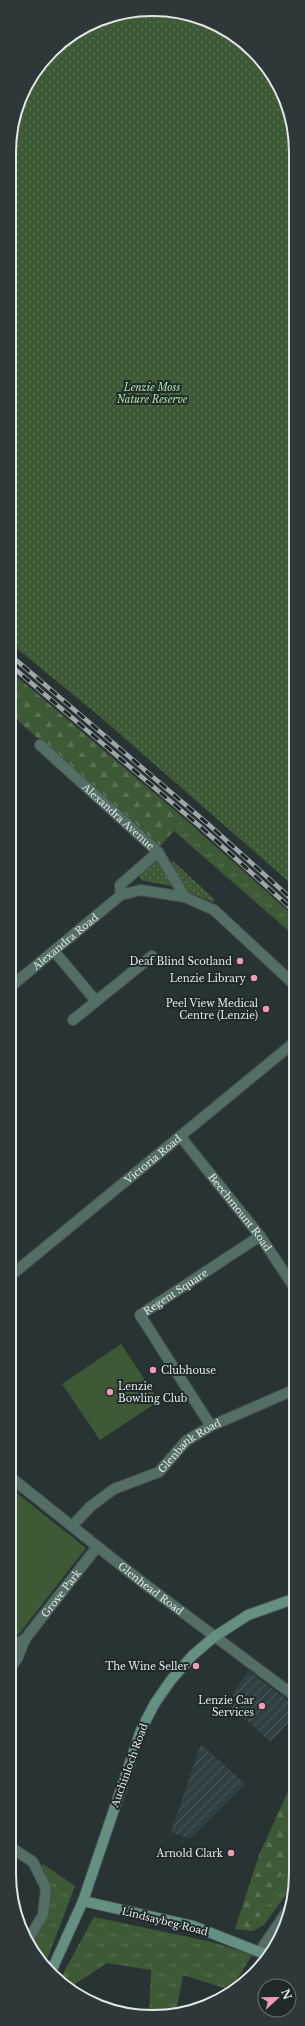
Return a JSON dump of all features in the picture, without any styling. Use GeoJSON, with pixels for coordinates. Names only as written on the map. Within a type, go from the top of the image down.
{"type":"FeatureCollection","features":[{"type":"Feature","properties":{"kind":"main road","name":"Auchinloch Road"},"geometry":{"type":"LineString","coordinates":[[53,1967],[83,1901],[141,1730],[155,1703],[171,1680],[193,1655],[214,1637],[248,1615],[289,1600]]}},
{"type":"Feature","properties":{"kind":"main road","name":"Lindsaybeg Road"},"geometry":{"type":"LineString","coordinates":[[83,1901],[193,1926],[264,1953]]}},
{"type":"Feature","properties":{"kind":"street","name":"Alexandra Avenue"},"geometry":{"type":"LineString","coordinates":[[40,745],[158,852],[185,897]]}},
{"type":"Feature","properties":{"kind":"street","name":"Alexandra Road"},"geometry":{"type":"LineString","coordinates":[[121,895],[120,885],[158,852]]}},
{"type":"Feature","properties":{"kind":"street","name":"Alexandra Road"},"geometry":{"type":"LineString","coordinates":[[16,982],[121,895],[140,890],[185,897]]}},
{"type":"Feature","properties":{"kind":"street"},"geometry":{"type":"LineString","coordinates":[[185,897],[214,910],[289,980]]}},
{"type":"Feature","properties":{"kind":"street"},"geometry":{"type":"LineString","coordinates":[[54,952],[96,1001]]}},
{"type":"Feature","properties":{"kind":"street"},"geometry":{"type":"LineString","coordinates":[[73,1020],[152,956]]}},
{"type":"Feature","properties":{"kind":"street","name":"Victoria Road"},"geometry":{"type":"LineString","coordinates":[[16,1271],[289,1047]]}},
{"type":"Feature","properties":{"kind":"street","name":"Beechmount Road"},"geometry":{"type":"LineString","coordinates":[[180,1136],[260,1236],[289,1280]]}},
{"type":"Feature","properties":{"kind":"street","name":"Regent Square"},"geometry":{"type":"LineString","coordinates":[[211,1426],[140,1315],[260,1236]]}},
{"type":"Feature","properties":{"kind":"street","name":"Glenbank Road"},"geometry":{"type":"LineString","coordinates":[[72,1526],[91,1506],[114,1490],[159,1472],[186,1441],[211,1426],[289,1392]]}},
{"type":"Feature","properties":{"kind":"street","name":"Glenhead Road"},"geometry":{"type":"LineString","coordinates":[[16,1482],[97,1547],[214,1637],[289,1692]]}},
{"type":"Feature","properties":{"kind":"street","name":"Grove Park"},"geometry":{"type":"LineString","coordinates":[[16,1661],[25,1639],[97,1547]]}},
{"type":"Feature","properties":{"kind":"street","name":"Grove Park"},"geometry":{"type":"LineString","coordinates":[[16,1645],[25,1639]]}},
{"type":"Feature","properties":{"kind":"street"},"geometry":{"type":"LineString","coordinates":[[16,1851],[33,1862],[46,1888],[43,1916],[31,1935]]}},
{"type":"Feature","properties":{"kind":"street"},"geometry":{"type":"LineString","coordinates":[[269,1943],[276,1931]]}},
{"type":"Feature","properties":{"kind":"shaded area","name":"Lenzie Car Services"},"geometry":{"type":"Polygon","coordinates":[[[249,1671],[289,1702],[289,1722],[271,1742],[229,1705],[235,1698],[232,1694],[249,1671]]]}},
{"type":"Feature","properties":{"kind":"shaded area"},"geometry":{"type":"Polygon","coordinates":[[[201,1744],[245,1784],[190,1839],[171,1832],[201,1744]]]}},
{"type":"Feature","properties":{"kind":"green space","name":"Lenzie Moss Nature Reserve"},"geometry":{"type":"Polygon","coordinates":[[[161,16],[205,26],[236,44],[249,56],[266,77],[279,100],[288,135],[289,882],[98,715],[16,648],[16,144],[26,100],[44,69],[62,50],[84,34],[109,23],[135,17],[161,16]]]}},
{"type":"Feature","properties":{"kind":"green space"},"geometry":{"type":"Polygon","coordinates":[[[16,676],[185,819],[159,847],[16,719],[16,676]]]}},
{"type":"Feature","properties":{"kind":"green space"},"geometry":{"type":"Polygon","coordinates":[[[185,819],[289,912],[289,931],[174,831],[185,819]]]}},
{"type":"Feature","properties":{"kind":"green space"},"geometry":{"type":"Polygon","coordinates":[[[159,859],[175,887],[141,880],[139,875],[159,859]]]}},
{"type":"Feature","properties":{"kind":"green space"},"geometry":{"type":"Polygon","coordinates":[[[173,861],[215,900],[213,902],[188,892],[170,865],[173,861]]]}},
{"type":"Feature","properties":{"kind":"green space","name":"Lenzie Bowling Club"},"geometry":{"type":"Polygon","coordinates":[[[121,1344],[159,1401],[100,1440],[62,1384],[121,1344]]]}},
{"type":"Feature","properties":{"kind":"green space"},"geometry":{"type":"Polygon","coordinates":[[[16,1493],[86,1548],[16,1636],[16,1493]]]}},
{"type":"Feature","properties":{"kind":"green space"},"geometry":{"type":"Polygon","coordinates":[[[289,1789],[289,1859],[253,1931],[235,1929],[259,1855],[289,1789]]]}},
{"type":"Feature","properties":{"kind":"green space"},"geometry":{"type":"Polygon","coordinates":[[[289,1859],[288,1892],[264,1925],[253,1931],[289,1859]]]}},
{"type":"Feature","properties":{"kind":"green space"},"geometry":{"type":"Polygon","coordinates":[[[43,1864],[75,1886],[47,1960],[33,1939],[48,1915],[51,1886],[41,1867],[43,1864]]]}},
{"type":"Feature","properties":{"kind":"green space"},"geometry":{"type":"Polygon","coordinates":[[[94,1917],[212,1942],[252,1955],[237,1981],[226,1988],[183,1975],[177,2007],[170,2009],[149,2010],[151,1970],[107,1963],[74,1985],[62,1976],[94,1917]]]}},
{"type":"Feature","properties":{"kind":"railway"},"geometry":{"type":"LineString","coordinates":[[16,660],[208,824],[289,897]]}},
{"type":"Feature","properties":{"kind":"railway"},"geometry":{"type":"LineString","coordinates":[[16,670],[203,829],[289,907]]}},
{"type":"Feature","properties":{"kind":"place","name":"Deaf Blind Scotland"},"geometry":{"type":"Point","coordinates":[240,961]}},
{"type":"Feature","properties":{"kind":"place","name":"Lenzie Library"},"geometry":{"type":"Point","coordinates":[254,978]}},
{"type":"Feature","properties":{"kind":"place","name":"Peel View Medical Centre (Lenzie)"},"geometry":{"type":"Point","coordinates":[266,1009]}},
{"type":"Feature","properties":{"kind":"place","name":"Clubhouse"},"geometry":{"type":"Point","coordinates":[153,1370]}},
{"type":"Feature","properties":{"kind":"place","name":"Lenzie Bowling Club"},"geometry":{"type":"Point","coordinates":[110,1392]}},
{"type":"Feature","properties":{"kind":"place","name":"The Wine Seller"},"geometry":{"type":"Point","coordinates":[196,1666]}},
{"type":"Feature","properties":{"kind":"place","name":"Lenzie Car Services"},"geometry":{"type":"Point","coordinates":[262,1706]}},
{"type":"Feature","properties":{"kind":"place","name":"Arnold Clark"},"geometry":{"type":"Point","coordinates":[231,1853]}}]}
